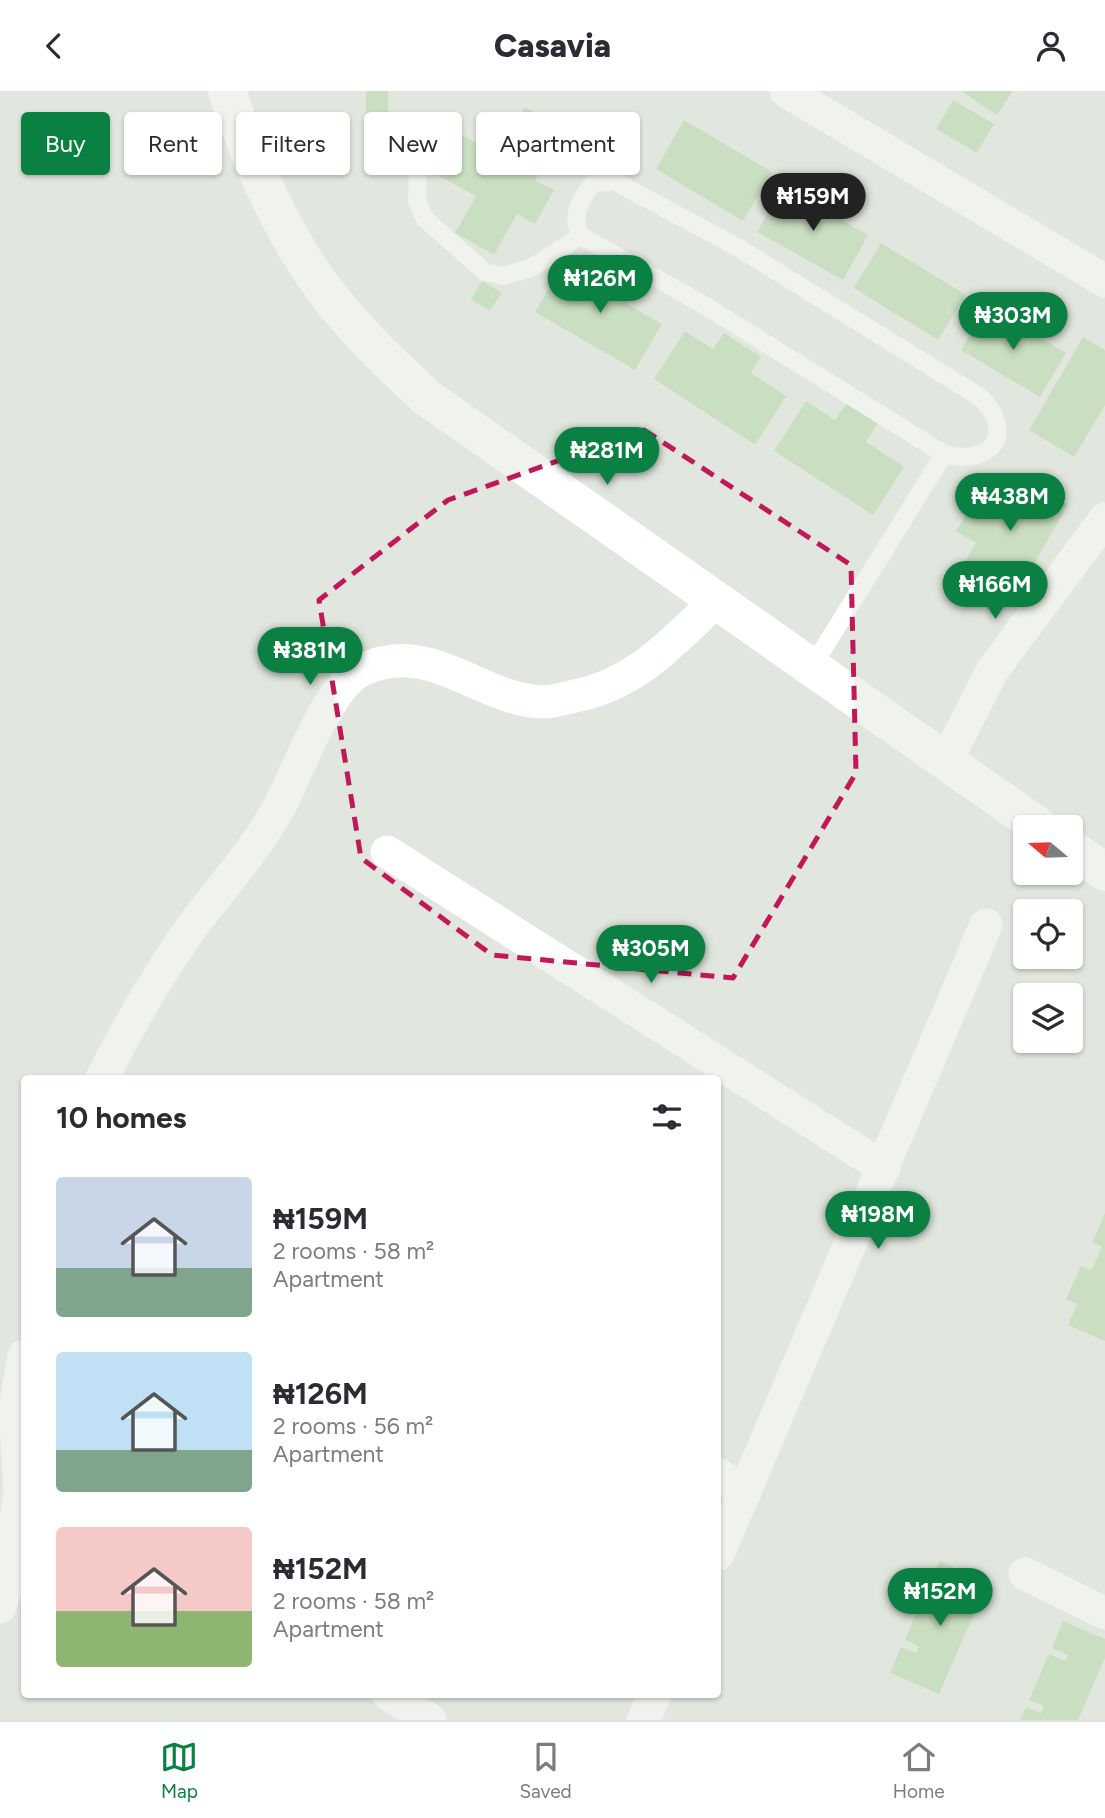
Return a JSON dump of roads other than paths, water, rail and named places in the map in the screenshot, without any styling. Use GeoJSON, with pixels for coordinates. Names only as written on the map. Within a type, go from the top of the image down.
{"type":"FeatureCollection","features":[{"type":"Feature","properties":{"kind":"main road"},"geometry":{"type":"LineString","coordinates":[[227,91],[273,205],[332,299],[370,344],[426,397],[1023,815]]}},
{"type":"Feature","properties":{"kind":"main road"},"geometry":{"type":"LineString","coordinates":[[1083,856],[1105,872]]}},
{"type":"Feature","properties":{"kind":"street"},"geometry":{"type":"LineString","coordinates":[[786,91],[1105,281]]}},
{"type":"Feature","properties":{"kind":"street"},"geometry":{"type":"LineString","coordinates":[[946,761],[992,671],[1105,519]]}},
{"type":"Feature","properties":{"kind":"street"},"geometry":{"type":"LineString","coordinates":[[104,1075],[190,931],[278,810],[321,718],[359,671],[383,662],[410,661],[448,668],[508,694],[544,702],[556,700],[602,690],[642,670],[717,600]]}},
{"type":"Feature","properties":{"kind":"street"},"geometry":{"type":"LineString","coordinates":[[387,852],[884,1168]]}},
{"type":"Feature","properties":{"kind":"street"},"geometry":{"type":"LineString","coordinates":[[721,1547],[986,925]]}},
{"type":"Feature","properties":{"kind":"street"},"geometry":{"type":"LineString","coordinates":[[0,1607],[6,1585],[20,1492],[15,1408],[21,1373]]}},
{"type":"Feature","properties":{"kind":"street"},"geometry":{"type":"LineString","coordinates":[[721,1476],[746,1492]]}},
{"type":"Feature","properties":{"kind":"street"},"geometry":{"type":"LineString","coordinates":[[1026,1574],[1105,1613]]}},
{"type":"Feature","properties":{"kind":"street"},"geometry":{"type":"LineString","coordinates":[[394,1698],[430,1720]]}},
{"type":"Feature","properties":{"kind":"street"},"geometry":{"type":"LineString","coordinates":[[643,1720],[653,1698]]}},
{"type":"Feature","properties":{"kind":"lane"},"geometry":{"type":"LineString","coordinates":[[417,175],[417,201],[425,219],[485,272],[503,276],[531,268],[581,236]]}},
{"type":"Feature","properties":{"kind":"lane"},"geometry":{"type":"LineString","coordinates":[[614,181],[737,247],[979,397],[991,408],[998,424],[997,439],[989,449],[970,459],[944,454],[704,305],[581,236],[575,225],[579,201],[593,183],[614,181]]}},
{"type":"Feature","properties":{"kind":"lane"},"geometry":{"type":"LineString","coordinates":[[812,667],[944,454]]}}]}
